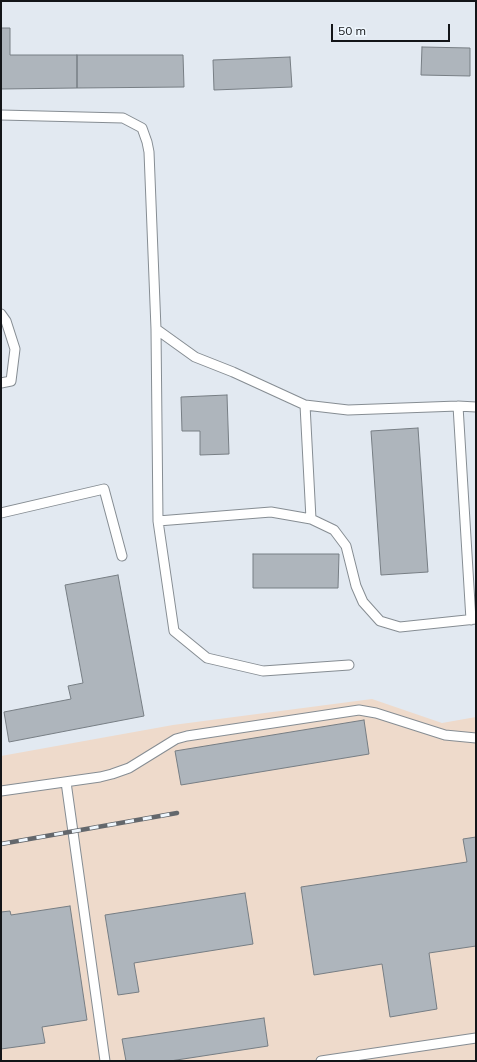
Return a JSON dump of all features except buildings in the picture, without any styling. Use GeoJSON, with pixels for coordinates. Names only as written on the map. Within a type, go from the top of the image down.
{"type":"FeatureCollection","features":[{"type":"Feature","properties":{"kind":"lane"},"geometry":{"type":"LineString","coordinates":[[1,115],[123,118],[142,128],[149,152],[156,329],[158,521],[174,631],[185,642],[207,658],[263,671],[349,665]]}},
{"type":"Feature","properties":{"kind":"lane"},"geometry":{"type":"LineString","coordinates":[[1,314],[6,321],[15,349],[11,381],[1,383]]}},
{"type":"Feature","properties":{"kind":"lane"},"geometry":{"type":"LineString","coordinates":[[156,329],[195,357],[234,372],[305,405],[348,410],[458,406],[476,407]]}},
{"type":"Feature","properties":{"kind":"lane"},"geometry":{"type":"LineString","coordinates":[[305,405],[311,519]]}},
{"type":"Feature","properties":{"kind":"lane"},"geometry":{"type":"LineString","coordinates":[[158,521],[271,512],[311,519],[334,530],[346,546],[356,586],[363,602],[380,622],[400,627],[474,620],[458,406]]}},
{"type":"Feature","properties":{"kind":"lane"},"geometry":{"type":"LineString","coordinates":[[1,513],[104,489],[122,556]]}},
{"type":"Feature","properties":{"kind":"lane"},"geometry":{"type":"LineString","coordinates":[[1,791],[100,778],[129,768],[168,743],[187,736],[359,710],[376,713],[445,735],[476,738]]}},
{"type":"Feature","properties":{"kind":"lane"},"geometry":{"type":"LineString","coordinates":[[66,782],[105,1061]]}},
{"type":"Feature","properties":{"kind":"lane"},"geometry":{"type":"LineString","coordinates":[[321,1061],[346,1059],[476,1038]]}},
{"type":"Feature","properties":{"kind":"shaded area"},"geometry":{"type":"Polygon","coordinates":[[[372,699],[442,723],[476,717],[476,1061],[1,1061],[1,756],[173,725],[372,699]]]}},
{"type":"Feature","properties":{"kind":"railway"},"geometry":{"type":"LineString","coordinates":[[1,844],[177,813]]}}]}
